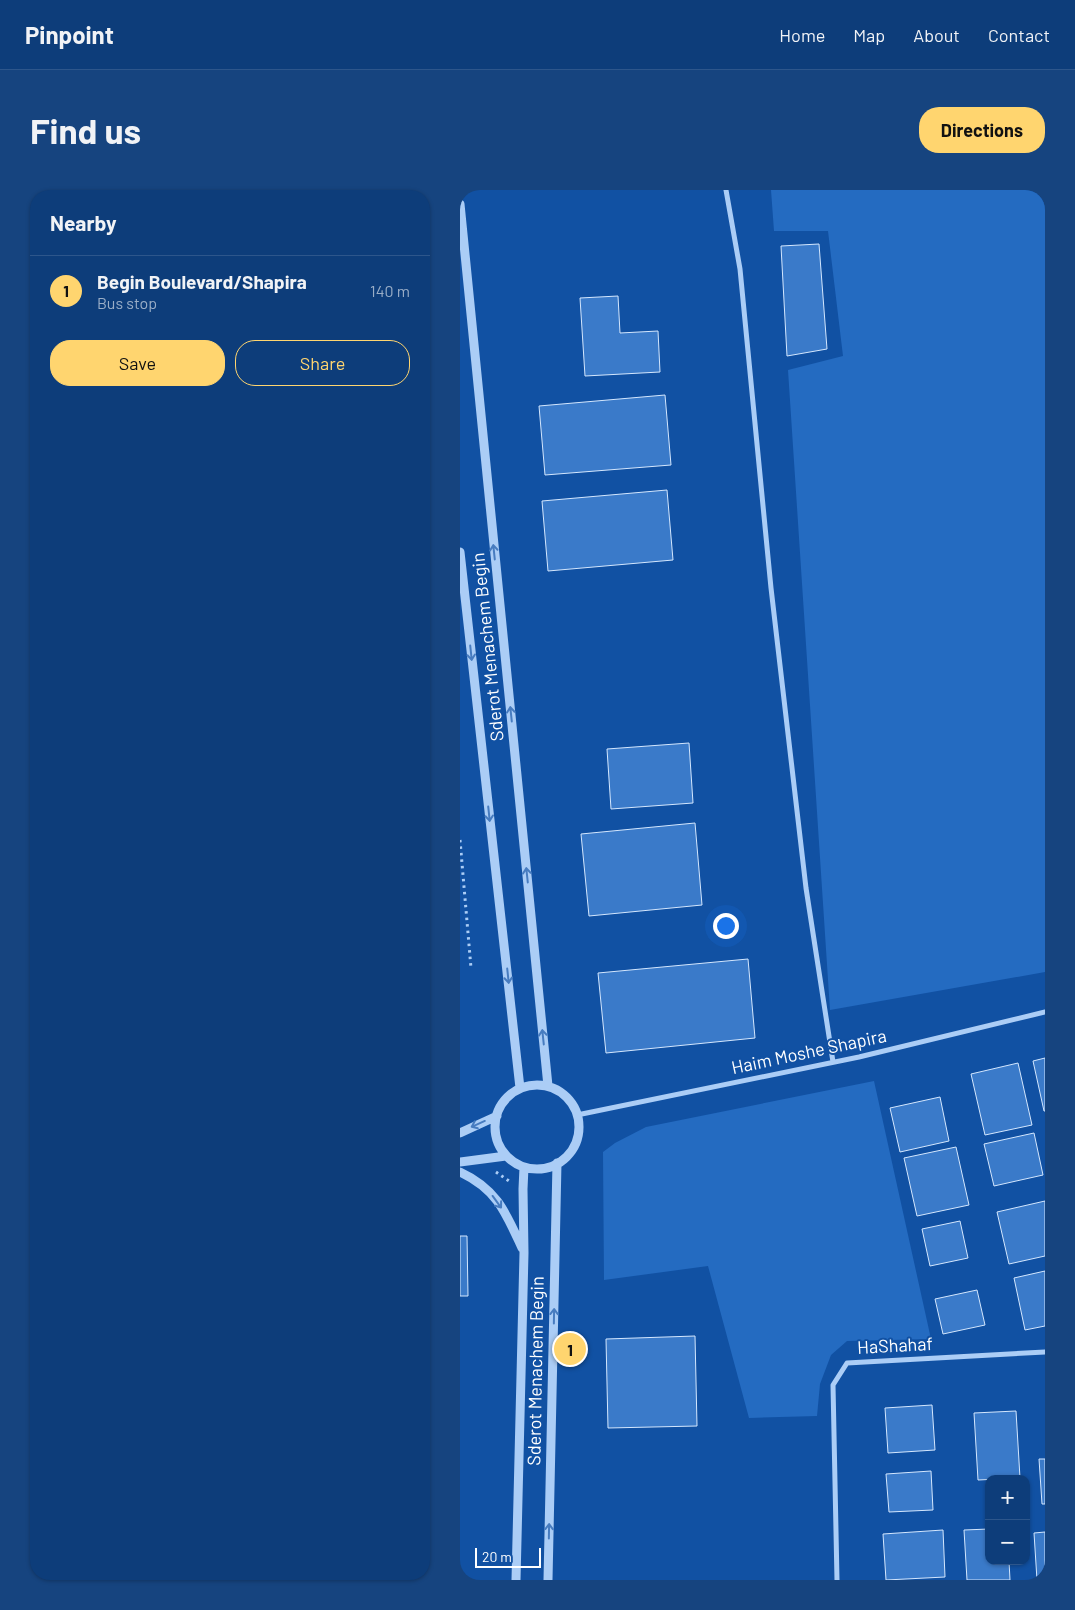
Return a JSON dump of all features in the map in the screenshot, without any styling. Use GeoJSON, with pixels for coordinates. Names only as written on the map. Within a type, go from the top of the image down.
{"type":"FeatureCollection","features":[{"type":"Feature","properties":{"kind":"street"},"geometry":{"type":"LineString","coordinates":[[726,190],[740,270],[771,588],[806,888],[833,1062]]}},
{"type":"Feature","properties":{"kind":"street","name":"Sderot Menachem Begin"},"geometry":{"type":"LineString","coordinates":[[460,204],[548,1086]]}},
{"type":"Feature","properties":{"kind":"street","name":"Sderot Menachem Begin"},"geometry":{"type":"LineString","coordinates":[[460,552],[520,1088]]}},
{"type":"Feature","properties":{"kind":"street","name":"Haim Moshe Shapira"},"geometry":{"type":"LineString","coordinates":[[577,1115],[833,1062],[1045,1012]]}},
{"type":"Feature","properties":{"kind":"street"},"geometry":{"type":"LineString","coordinates":[[534,1084],[548,1086],[561,1092],[571,1102],[577,1115],[579,1129],[576,1143],[568,1155],[547,1168],[524,1167],[506,1156],[500,1147],[496,1138],[497,1116],[502,1103],[510,1094],[520,1088],[534,1084]]}},
{"type":"Feature","properties":{"kind":"street"},"geometry":{"type":"LineString","coordinates":[[460,1133],[497,1116]]}},
{"type":"Feature","properties":{"kind":"street"},"geometry":{"type":"LineString","coordinates":[[460,1162],[506,1156]]}},
{"type":"Feature","properties":{"kind":"street","name":"Sderot Menachem Begin"},"geometry":{"type":"LineString","coordinates":[[548,1580],[557,1163]]}},
{"type":"Feature","properties":{"kind":"street","name":"Sderot Menachem Begin"},"geometry":{"type":"LineString","coordinates":[[516,1580],[524,1253],[522,1189],[524,1167]]}},
{"type":"Feature","properties":{"kind":"street"},"geometry":{"type":"LineString","coordinates":[[460,1172],[475,1179],[487,1188],[507,1216],[524,1253]]}},
{"type":"Feature","properties":{"kind":"street","name":"HaShahaf"},"geometry":{"type":"LineString","coordinates":[[837,1580],[833,1385],[847,1362],[1045,1352]]}},
{"type":"Feature","properties":{"kind":"path"},"geometry":{"type":"LineString","coordinates":[[460,840],[471,968]]}},
{"type":"Feature","properties":{"kind":"path"},"geometry":{"type":"LineString","coordinates":[[484,1159],[500,1176],[522,1189]]}},
{"type":"Feature","properties":{"kind":"shaded area"},"geometry":{"type":"Polygon","coordinates":[[[771,190],[1045,190],[1045,972],[830,1010],[788,370],[843,356],[828,231],[774,231],[771,190]]]}},
{"type":"Feature","properties":{"kind":"shaded area"},"geometry":{"type":"Polygon","coordinates":[[[874,1081],[931,1339],[847,1341],[831,1355],[820,1384],[817,1416],[749,1418],[708,1266],[604,1280],[603,1152],[615,1143],[646,1127],[874,1081]]]}},
{"type":"Feature","properties":{"kind":"building"},"geometry":{"type":"Polygon","coordinates":[[[819,244],[827,349],[787,356],[781,246],[819,244]]]}},
{"type":"Feature","properties":{"kind":"building"},"geometry":{"type":"Polygon","coordinates":[[[618,296],[620,333],[658,331],[660,372],[585,376],[580,298],[618,296]]]}},
{"type":"Feature","properties":{"kind":"building"},"geometry":{"type":"Polygon","coordinates":[[[665,395],[671,465],[545,475],[539,406],[665,395]]]}},
{"type":"Feature","properties":{"kind":"building"},"geometry":{"type":"Polygon","coordinates":[[[667,490],[673,560],[548,571],[542,501],[667,490]]]}},
{"type":"Feature","properties":{"kind":"building"},"geometry":{"type":"Polygon","coordinates":[[[689,743],[693,803],[611,809],[607,749],[689,743]]]}},
{"type":"Feature","properties":{"kind":"building"},"geometry":{"type":"Polygon","coordinates":[[[695,823],[702,905],[589,916],[581,834],[695,823]]]}},
{"type":"Feature","properties":{"kind":"building"},"geometry":{"type":"Polygon","coordinates":[[[748,959],[755,1038],[606,1053],[598,973],[748,959]]]}},
{"type":"Feature","properties":{"kind":"building"},"geometry":{"type":"Polygon","coordinates":[[[1045,1058],[1045,1111],[1044,1111],[1033,1061],[1045,1058]]]}},
{"type":"Feature","properties":{"kind":"building"},"geometry":{"type":"Polygon","coordinates":[[[1018,1063],[1032,1125],[985,1135],[971,1074],[1018,1063]]]}},
{"type":"Feature","properties":{"kind":"building"},"geometry":{"type":"Polygon","coordinates":[[[940,1097],[949,1141],[900,1152],[890,1108],[940,1097]]]}},
{"type":"Feature","properties":{"kind":"building"},"geometry":{"type":"Polygon","coordinates":[[[1034,1133],[1043,1175],[994,1186],[984,1144],[1034,1133]]]}},
{"type":"Feature","properties":{"kind":"building"},"geometry":{"type":"Polygon","coordinates":[[[956,1147],[969,1205],[917,1216],[904,1158],[956,1147]]]}},
{"type":"Feature","properties":{"kind":"building"},"geometry":{"type":"Polygon","coordinates":[[[1045,1201],[1045,1256],[1009,1264],[997,1212],[1045,1201]]]}},
{"type":"Feature","properties":{"kind":"building"},"geometry":{"type":"Polygon","coordinates":[[[960,1221],[968,1258],[930,1266],[922,1229],[960,1221]]]}},
{"type":"Feature","properties":{"kind":"building"},"geometry":{"type":"Polygon","coordinates":[[[460,1236],[467,1236],[468,1296],[460,1296],[460,1236]]]}},
{"type":"Feature","properties":{"kind":"building"},"geometry":{"type":"Polygon","coordinates":[[[1045,1271],[1045,1326],[1025,1330],[1014,1278],[1045,1271]]]}},
{"type":"Feature","properties":{"kind":"building"},"geometry":{"type":"Polygon","coordinates":[[[977,1290],[985,1325],[943,1334],[935,1299],[977,1290]]]}},
{"type":"Feature","properties":{"kind":"building"},"geometry":{"type":"Polygon","coordinates":[[[695,1336],[697,1426],[608,1428],[606,1339],[695,1336]]]}},
{"type":"Feature","properties":{"kind":"building"},"geometry":{"type":"Polygon","coordinates":[[[932,1405],[935,1450],[888,1453],[885,1408],[932,1405]]]}},
{"type":"Feature","properties":{"kind":"building"},"geometry":{"type":"Polygon","coordinates":[[[1016,1411],[1020,1475],[985,1475],[985,1480],[978,1480],[974,1413],[1016,1411]]]}},
{"type":"Feature","properties":{"kind":"building"},"geometry":{"type":"Polygon","coordinates":[[[1039,1459],[1045,1459],[1045,1504],[1042,1504],[1039,1459]]]}},
{"type":"Feature","properties":{"kind":"building"},"geometry":{"type":"Polygon","coordinates":[[[931,1471],[933,1510],[889,1512],[886,1474],[931,1471]]]}},
{"type":"Feature","properties":{"kind":"building"},"geometry":{"type":"Polygon","coordinates":[[[985,1529],[985,1565],[1009,1565],[1010,1580],[967,1580],[964,1530],[985,1529]]]}},
{"type":"Feature","properties":{"kind":"building"},"geometry":{"type":"Polygon","coordinates":[[[943,1530],[945,1577],[886,1580],[883,1534],[943,1530]]]}},
{"type":"Feature","properties":{"kind":"building"},"geometry":{"type":"Polygon","coordinates":[[[1045,1532],[1045,1580],[1037,1580],[1034,1533],[1045,1532]]]}},
{"type":"Feature","properties":{"kind":"place","name":"Begin Boulevard/Shapira"},"geometry":{"type":"Point","coordinates":[570,1349]}}]}
